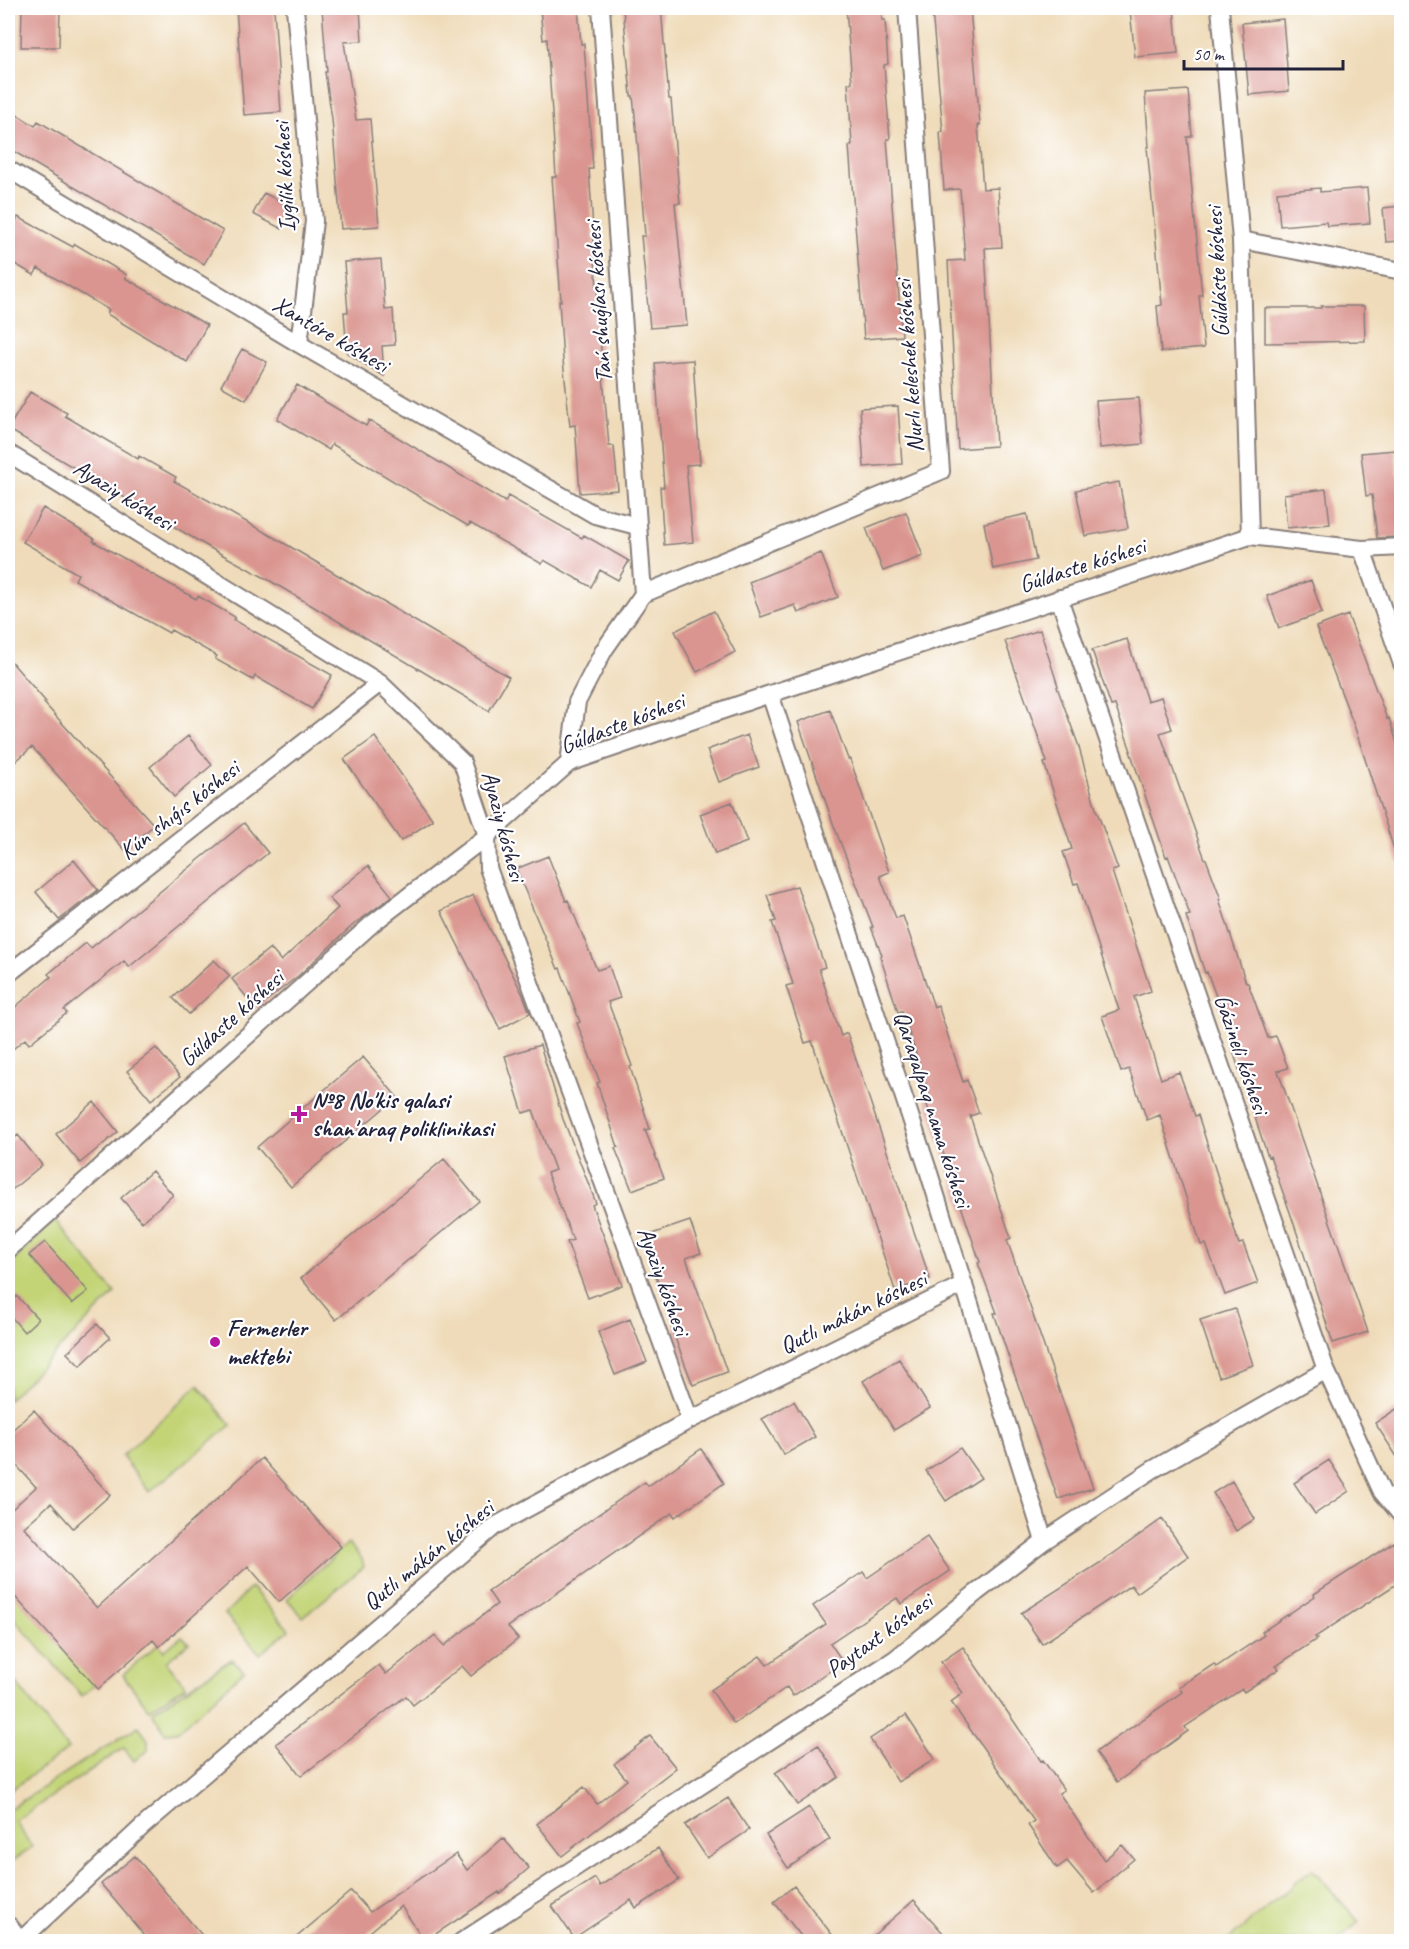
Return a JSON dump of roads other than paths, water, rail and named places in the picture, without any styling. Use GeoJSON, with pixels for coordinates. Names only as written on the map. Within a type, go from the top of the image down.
{"type":"FeatureCollection","features":[{"type":"Feature","properties":{"kind":"main road"},"geometry":{"type":"LineString","coordinates":[[8,1929],[19,1941]]}},
{"type":"Feature","properties":{"kind":"street","name":"Iygilik kóshesi"},"geometry":{"type":"LineString","coordinates":[[295,8],[314,221],[299,344]]}},
{"type":"Feature","properties":{"kind":"street","name":"Tań shuǵlası kóshesi"},"geometry":{"type":"LineString","coordinates":[[601,8],[643,594]]}},
{"type":"Feature","properties":{"kind":"street","name":"Nurlı keleshek kóshesi"},"geometry":{"type":"LineString","coordinates":[[643,594],[941,471],[907,8]]}},
{"type":"Feature","properties":{"kind":"street","name":"Gúldáste kóshesi"},"geometry":{"type":"LineString","coordinates":[[1221,8],[1241,240],[1250,536]]}},
{"type":"Feature","properties":{"kind":"street","name":"Xantóre kóshesi"},"geometry":{"type":"LineString","coordinates":[[8,169],[299,344],[595,515],[638,526]]}},
{"type":"Feature","properties":{"kind":"street"},"geometry":{"type":"LineString","coordinates":[[1241,240],[1401,271]]}},
{"type":"Feature","properties":{"kind":"street","name":"Ayaziy kóshesi"},"geometry":{"type":"LineString","coordinates":[[8,453],[380,683],[462,762],[488,836],[488,868],[690,1420]]}},
{"type":"Feature","properties":{"kind":"street","name":"Gúldaste kóshesi"},"geometry":{"type":"LineString","coordinates":[[8,1250],[372,924],[488,836],[569,764],[770,694],[1250,536],[1362,549],[1401,547]]}},
{"type":"Feature","properties":{"kind":"street"},"geometry":{"type":"LineString","coordinates":[[1362,549],[1401,664]]}},
{"type":"Feature","properties":{"kind":"street"},"geometry":{"type":"LineString","coordinates":[[569,764],[577,702],[604,650],[643,594]]}},
{"type":"Feature","properties":{"kind":"street","name":"Ǵázineli kóshesi"},"geometry":{"type":"LineString","coordinates":[[1059,598],[1326,1370],[1382,1492],[1401,1516]]}},
{"type":"Feature","properties":{"kind":"street","name":"Kún shıǵıs kóshesi"},"geometry":{"type":"LineString","coordinates":[[8,974],[380,683]]}},
{"type":"Feature","properties":{"kind":"street","name":"Qaraqalpaq nama kóshesi"},"geometry":{"type":"LineString","coordinates":[[770,694],[929,1173],[1044,1541]]}},
{"type":"Feature","properties":{"kind":"street","name":"Qutlı mákán kóshesi"},"geometry":{"type":"LineString","coordinates":[[19,1941],[142,1827],[495,1526],[690,1420],[964,1284]]}},
{"type":"Feature","properties":{"kind":"street","name":"Paytaxt kóshesi"},"geometry":{"type":"LineString","coordinates":[[461,1941],[895,1659],[1044,1541],[1152,1470],[1326,1370]]}},
{"type":"Feature","properties":{"kind":"place","name":"№8 No'kis qalasi shan'araq poliklinikasi"},"geometry":{"type":"Point","coordinates":[299,1114]}},
{"type":"Feature","properties":{"kind":"place","name":"Fermerler mektebi"},"geometry":{"type":"Point","coordinates":[215,1342]}}]}
